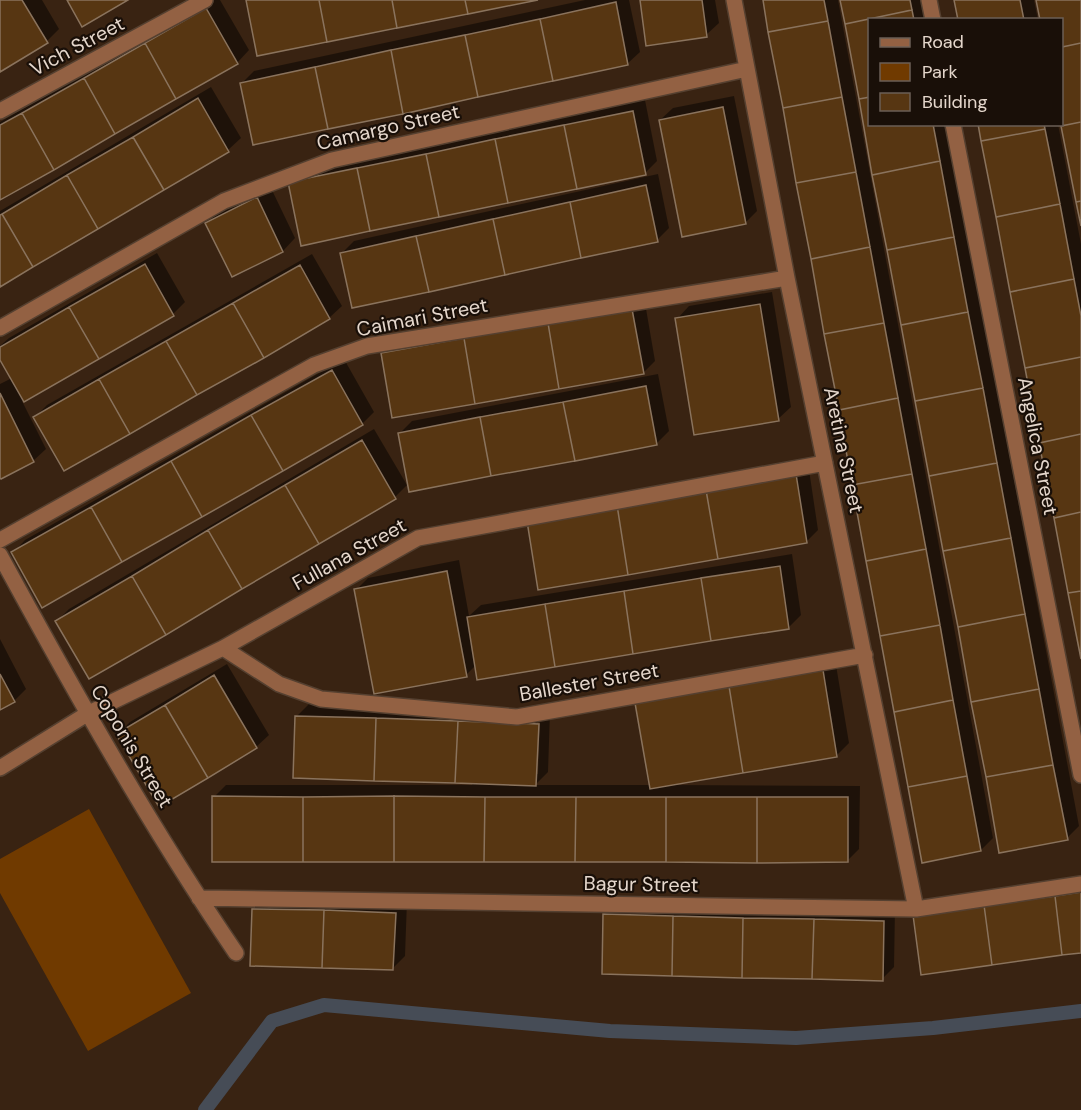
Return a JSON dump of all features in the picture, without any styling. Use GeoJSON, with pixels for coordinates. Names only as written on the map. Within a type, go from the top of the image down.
{"type":"FeatureCollection","features":[{"type":"Feature","properties":{"kind":"street","name":"Vich Street"},"geometry":{"type":"LineString","coordinates":[[0,111],[205,0]]}},
{"type":"Feature","properties":{"kind":"street","name":"Aretina Street"},"geometry":{"type":"LineString","coordinates":[[734,0],[787,278],[916,909]]}},
{"type":"Feature","properties":{"kind":"street"},"geometry":{"type":"LineString","coordinates":[[929,0],[933,18]]}},
{"type":"Feature","properties":{"kind":"street","name":"Camargo Street"},"geometry":{"type":"LineString","coordinates":[[0,328],[224,201],[332,160],[747,69]]}},
{"type":"Feature","properties":{"kind":"street","name":"Angelica Street"},"geometry":{"type":"LineString","coordinates":[[953,126],[1081,776]]}},
{"type":"Feature","properties":{"kind":"street","name":"Caimari Street"},"geometry":{"type":"LineString","coordinates":[[0,540],[314,365],[368,345],[787,278]]}},
{"type":"Feature","properties":{"kind":"street","name":"Fullana Street"},"geometry":{"type":"LineString","coordinates":[[0,768],[87,714],[223,648],[417,538],[825,463]]}},
{"type":"Feature","properties":{"kind":"street","name":"Coponis Street"},"geometry":{"type":"LineString","coordinates":[[0,555],[87,714],[199,898],[236,953]]}},
{"type":"Feature","properties":{"kind":"street","name":"Ballester Street"},"geometry":{"type":"LineString","coordinates":[[223,648],[279,684],[321,699],[517,717],[865,655]]}},
{"type":"Feature","properties":{"kind":"street","name":"Bagur Street"},"geometry":{"type":"LineString","coordinates":[[199,898],[916,909],[1081,884]]}},
{"type":"Feature","properties":{"kind":"green space"},"geometry":{"type":"Polygon","coordinates":[[[89,809],[191,993],[88,1051],[0,893],[0,859],[89,809]]]}},
{"type":"Feature","properties":{"kind":"building"},"geometry":{"type":"Polygon","coordinates":[[[0,0],[22,0],[48,43],[0,72],[0,0]]]}},
{"type":"Feature","properties":{"kind":"building"},"geometry":{"type":"Polygon","coordinates":[[[67,0],[128,0],[82,27],[67,0]]]}},
{"type":"Feature","properties":{"kind":"building"},"geometry":{"type":"Polygon","coordinates":[[[246,0],[319,0],[327,42],[257,56],[246,0]]]}},
{"type":"Feature","properties":{"kind":"building"},"geometry":{"type":"Polygon","coordinates":[[[319,0],[392,0],[397,28],[327,42],[319,0]]]}},
{"type":"Feature","properties":{"kind":"building"},"geometry":{"type":"Polygon","coordinates":[[[392,0],[465,0],[468,14],[397,28],[392,0]]]}},
{"type":"Feature","properties":{"kind":"building"},"geometry":{"type":"Polygon","coordinates":[[[465,0],[538,0],[468,14],[465,0]]]}},
{"type":"Feature","properties":{"kind":"building"},"geometry":{"type":"Polygon","coordinates":[[[640,0],[702,0],[707,37],[646,46],[640,0]]]}},
{"type":"Feature","properties":{"kind":"building"},"geometry":{"type":"Polygon","coordinates":[[[763,0],[824,0],[828,21],[768,32],[763,0]]]}},
{"type":"Feature","properties":{"kind":"building"},"geometry":{"type":"Polygon","coordinates":[[[840,0],[910,0],[912,10],[845,24],[840,0]]]}},
{"type":"Feature","properties":{"kind":"building"},"geometry":{"type":"Polygon","coordinates":[[[954,0],[1020,0],[1024,18],[958,18],[954,0]]]}},
{"type":"Feature","properties":{"kind":"building"},"geometry":{"type":"Polygon","coordinates":[[[1036,0],[1081,0],[1081,43],[1063,47],[1063,18],[1040,18],[1036,0]]]}},
{"type":"Feature","properties":{"kind":"building"},"geometry":{"type":"Polygon","coordinates":[[[616,2],[628,65],[553,81],[540,19],[616,2]]]}},
{"type":"Feature","properties":{"kind":"building"},"geometry":{"type":"Polygon","coordinates":[[[206,8],[238,64],[176,99],[145,43],[206,8]]]}},
{"type":"Feature","properties":{"kind":"building"},"geometry":{"type":"Polygon","coordinates":[[[912,10],[914,18],[874,18],[912,10]]]}},
{"type":"Feature","properties":{"kind":"building"},"geometry":{"type":"Polygon","coordinates":[[[540,19],[553,81],[478,97],[465,35],[540,19]]]}},
{"type":"Feature","properties":{"kind":"building"},"geometry":{"type":"Polygon","coordinates":[[[868,19],[868,97],[859,99],[845,24],[868,19]]]}},
{"type":"Feature","properties":{"kind":"building"},"geometry":{"type":"Polygon","coordinates":[[[828,21],[842,97],[783,108],[768,32],[828,21]]]}},
{"type":"Feature","properties":{"kind":"building"},"geometry":{"type":"Polygon","coordinates":[[[465,35],[478,97],[403,114],[391,50],[465,35]]]}},
{"type":"Feature","properties":{"kind":"building"},"geometry":{"type":"Polygon","coordinates":[[[145,43],[176,99],[115,134],[84,78],[145,43]]]}},
{"type":"Feature","properties":{"kind":"building"},"geometry":{"type":"Polygon","coordinates":[[[1081,43],[1081,122],[1063,126],[1063,47],[1081,43]]]}},
{"type":"Feature","properties":{"kind":"building"},"geometry":{"type":"Polygon","coordinates":[[[391,50],[403,114],[328,129],[315,67],[391,50]]]}},
{"type":"Feature","properties":{"kind":"building"},"geometry":{"type":"Polygon","coordinates":[[[315,67],[328,129],[253,145],[240,83],[315,67]]]}},
{"type":"Feature","properties":{"kind":"building"},"geometry":{"type":"Polygon","coordinates":[[[84,78],[115,134],[54,170],[22,113],[84,78]]]}},
{"type":"Feature","properties":{"kind":"building"},"geometry":{"type":"Polygon","coordinates":[[[842,97],[856,172],[796,183],[783,108],[842,97]]]}},
{"type":"Feature","properties":{"kind":"building"},"geometry":{"type":"Polygon","coordinates":[[[868,97],[868,126],[933,126],[940,161],[872,175],[859,99],[868,97]]]}},
{"type":"Feature","properties":{"kind":"building"},"geometry":{"type":"Polygon","coordinates":[[[198,98],[229,152],[164,190],[133,137],[198,98]]]}},
{"type":"Feature","properties":{"kind":"building"},"geometry":{"type":"Polygon","coordinates":[[[723,107],[746,224],[682,237],[659,120],[723,107]]]}},
{"type":"Feature","properties":{"kind":"building"},"geometry":{"type":"Polygon","coordinates":[[[633,111],[646,175],[577,189],[564,125],[633,111]]]}},
{"type":"Feature","properties":{"kind":"building"},"geometry":{"type":"Polygon","coordinates":[[[22,113],[54,170],[0,200],[0,125],[22,113]]]}},
{"type":"Feature","properties":{"kind":"building"},"geometry":{"type":"Polygon","coordinates":[[[1081,122],[1081,201],[1076,202],[1061,126],[1081,122]]]}},
{"type":"Feature","properties":{"kind":"building"},"geometry":{"type":"Polygon","coordinates":[[[564,125],[577,189],[508,203],[495,139],[564,125]]]}},
{"type":"Feature","properties":{"kind":"building"},"geometry":{"type":"Polygon","coordinates":[[[978,126],[1044,126],[1045,129],[981,141],[978,126]]]}},
{"type":"Feature","properties":{"kind":"building"},"geometry":{"type":"Polygon","coordinates":[[[1045,129],[1060,204],[996,217],[981,141],[1045,129]]]}},
{"type":"Feature","properties":{"kind":"building"},"geometry":{"type":"Polygon","coordinates":[[[133,137],[164,190],[98,229],[67,175],[133,137]]]}},
{"type":"Feature","properties":{"kind":"building"},"geometry":{"type":"Polygon","coordinates":[[[495,139],[508,203],[439,217],[426,154],[495,139]]]}},
{"type":"Feature","properties":{"kind":"building"},"geometry":{"type":"Polygon","coordinates":[[[426,154],[439,217],[370,231],[357,168],[426,154]]]}},
{"type":"Feature","properties":{"kind":"building"},"geometry":{"type":"Polygon","coordinates":[[[940,161],[954,237],[887,250],[872,175],[940,161]]]}},
{"type":"Feature","properties":{"kind":"building"},"geometry":{"type":"Polygon","coordinates":[[[357,168],[370,231],[301,246],[288,182],[357,168]]]}},
{"type":"Feature","properties":{"kind":"building"},"geometry":{"type":"Polygon","coordinates":[[[856,172],[870,247],[811,259],[796,183],[856,172]]]}},
{"type":"Feature","properties":{"kind":"building"},"geometry":{"type":"Polygon","coordinates":[[[67,175],[98,229],[33,267],[2,214],[67,175]]]}},
{"type":"Feature","properties":{"kind":"building"},"geometry":{"type":"Polygon","coordinates":[[[646,185],[658,242],[581,258],[570,202],[646,185]]]}},
{"type":"Feature","properties":{"kind":"building"},"geometry":{"type":"Polygon","coordinates":[[[257,197],[283,252],[232,277],[205,223],[257,197]]]}},
{"type":"Feature","properties":{"kind":"building"},"geometry":{"type":"Polygon","coordinates":[[[1081,201],[1081,226],[1076,202],[1081,201]]]}},
{"type":"Feature","properties":{"kind":"building"},"geometry":{"type":"Polygon","coordinates":[[[570,202],[581,258],[505,275],[493,219],[570,202]]]}},
{"type":"Feature","properties":{"kind":"building"},"geometry":{"type":"Polygon","coordinates":[[[1060,204],[1074,279],[1010,292],[996,217],[1060,204]]]}},
{"type":"Feature","properties":{"kind":"building"},"geometry":{"type":"Polygon","coordinates":[[[2,214],[33,267],[0,287],[0,215],[2,214]]]}},
{"type":"Feature","properties":{"kind":"building"},"geometry":{"type":"Polygon","coordinates":[[[493,219],[505,275],[429,292],[416,236],[493,219]]]}},
{"type":"Feature","properties":{"kind":"building"},"geometry":{"type":"Polygon","coordinates":[[[416,236],[429,292],[352,308],[340,253],[416,236]]]}},
{"type":"Feature","properties":{"kind":"building"},"geometry":{"type":"Polygon","coordinates":[[[954,237],[968,312],[901,325],[887,250],[954,237]]]}},
{"type":"Feature","properties":{"kind":"building"},"geometry":{"type":"Polygon","coordinates":[[[870,247],[884,323],[824,334],[811,259],[870,247]]]}},
{"type":"Feature","properties":{"kind":"building"},"geometry":{"type":"Polygon","coordinates":[[[145,264],[174,316],[99,359],[69,307],[145,264]]]}},
{"type":"Feature","properties":{"kind":"building"},"geometry":{"type":"Polygon","coordinates":[[[300,265],[330,319],[264,358],[233,303],[300,265]]]}},
{"type":"Feature","properties":{"kind":"building"},"geometry":{"type":"Polygon","coordinates":[[[1074,279],[1081,316],[1081,357],[1025,368],[1010,292],[1074,279]]]}},
{"type":"Feature","properties":{"kind":"building"},"geometry":{"type":"Polygon","coordinates":[[[233,303],[264,358],[197,395],[166,341],[233,303]]]}},
{"type":"Feature","properties":{"kind":"building"},"geometry":{"type":"Polygon","coordinates":[[[760,304],[779,421],[694,435],[675,318],[760,304]]]}},
{"type":"Feature","properties":{"kind":"building"},"geometry":{"type":"Polygon","coordinates":[[[69,307],[99,359],[24,402],[0,360],[0,347],[69,307]]]}},
{"type":"Feature","properties":{"kind":"building"},"geometry":{"type":"Polygon","coordinates":[[[632,309],[644,374],[559,389],[548,323],[632,309]]]}},
{"type":"Feature","properties":{"kind":"building"},"geometry":{"type":"Polygon","coordinates":[[[968,312],[983,388],[915,401],[901,325],[968,312]]]}},
{"type":"Feature","properties":{"kind":"building"},"geometry":{"type":"Polygon","coordinates":[[[548,323],[559,389],[475,404],[464,338],[548,323]]]}},
{"type":"Feature","properties":{"kind":"building"},"geometry":{"type":"Polygon","coordinates":[[[884,323],[898,398],[839,410],[824,334],[884,323]]]}},
{"type":"Feature","properties":{"kind":"building"},"geometry":{"type":"Polygon","coordinates":[[[464,338],[475,404],[392,418],[381,353],[464,338]]]}},
{"type":"Feature","properties":{"kind":"building"},"geometry":{"type":"Polygon","coordinates":[[[166,341],[197,395],[130,434],[99,379],[166,341]]]}},
{"type":"Feature","properties":{"kind":"building"},"geometry":{"type":"Polygon","coordinates":[[[1081,357],[1081,434],[1039,443],[1025,368],[1081,357]]]}},
{"type":"Feature","properties":{"kind":"building"},"geometry":{"type":"Polygon","coordinates":[[[332,370],[363,425],[283,471],[251,415],[332,370]]]}},
{"type":"Feature","properties":{"kind":"building"},"geometry":{"type":"Polygon","coordinates":[[[99,379],[130,434],[64,471],[33,417],[99,379]]]}},
{"type":"Feature","properties":{"kind":"building"},"geometry":{"type":"Polygon","coordinates":[[[646,386],[657,445],[575,461],[563,402],[646,386]]]}},
{"type":"Feature","properties":{"kind":"building"},"geometry":{"type":"Polygon","coordinates":[[[983,388],[997,463],[929,476],[915,401],[983,388]]]}},
{"type":"Feature","properties":{"kind":"building"},"geometry":{"type":"Polygon","coordinates":[[[0,393],[34,462],[1,479],[0,478],[0,393]]]}},
{"type":"Feature","properties":{"kind":"building"},"geometry":{"type":"Polygon","coordinates":[[[898,398],[912,474],[852,485],[839,410],[898,398]]]}},
{"type":"Feature","properties":{"kind":"building"},"geometry":{"type":"Polygon","coordinates":[[[563,402],[575,461],[491,476],[480,417],[563,402]]]}},
{"type":"Feature","properties":{"kind":"building"},"geometry":{"type":"Polygon","coordinates":[[[251,415],[283,471],[202,517],[171,461],[251,415]]]}},
{"type":"Feature","properties":{"kind":"building"},"geometry":{"type":"Polygon","coordinates":[[[480,417],[491,476],[409,492],[398,433],[480,417]]]}},
{"type":"Feature","properties":{"kind":"building"},"geometry":{"type":"Polygon","coordinates":[[[1081,434],[1081,512],[1054,518],[1039,443],[1081,434]]]}},
{"type":"Feature","properties":{"kind":"building"},"geometry":{"type":"Polygon","coordinates":[[[362,440],[396,499],[319,544],[285,485],[362,440]]]}},
{"type":"Feature","properties":{"kind":"building"},"geometry":{"type":"Polygon","coordinates":[[[171,461],[202,517],[122,562],[91,507],[171,461]]]}},
{"type":"Feature","properties":{"kind":"building"},"geometry":{"type":"Polygon","coordinates":[[[997,463],[1011,538],[943,551],[929,476],[997,463]]]}},
{"type":"Feature","properties":{"kind":"building"},"geometry":{"type":"Polygon","coordinates":[[[796,474],[807,543],[718,559],[706,490],[796,474]]]}},
{"type":"Feature","properties":{"kind":"building"},"geometry":{"type":"Polygon","coordinates":[[[912,474],[926,549],[866,561],[852,485],[912,474]]]}},
{"type":"Feature","properties":{"kind":"building"},"geometry":{"type":"Polygon","coordinates":[[[285,485],[319,544],[242,589],[208,530],[285,485]]]}},
{"type":"Feature","properties":{"kind":"building"},"geometry":{"type":"Polygon","coordinates":[[[706,490],[718,559],[628,575],[617,505],[706,490]]]}},
{"type":"Feature","properties":{"kind":"building"},"geometry":{"type":"Polygon","coordinates":[[[617,505],[628,575],[538,590],[527,521],[617,505]]]}},
{"type":"Feature","properties":{"kind":"building"},"geometry":{"type":"Polygon","coordinates":[[[91,507],[122,562],[42,608],[11,552],[91,507]]]}},
{"type":"Feature","properties":{"kind":"building"},"geometry":{"type":"Polygon","coordinates":[[[1081,512],[1081,591],[1068,593],[1054,518],[1081,512]]]}},
{"type":"Feature","properties":{"kind":"building"},"geometry":{"type":"Polygon","coordinates":[[[208,530],[242,589],[166,635],[132,576],[208,530]]]}},
{"type":"Feature","properties":{"kind":"building"},"geometry":{"type":"Polygon","coordinates":[[[1011,538],[1025,614],[958,627],[943,551],[1011,538]]]}},
{"type":"Feature","properties":{"kind":"building"},"geometry":{"type":"Polygon","coordinates":[[[926,549],[940,625],[880,636],[866,561],[926,549]]]}},
{"type":"Feature","properties":{"kind":"building"},"geometry":{"type":"Polygon","coordinates":[[[780,566],[789,629],[711,641],[701,578],[780,566]]]}},
{"type":"Feature","properties":{"kind":"building"},"geometry":{"type":"Polygon","coordinates":[[[447,571],[467,677],[374,694],[354,589],[447,571]]]}},
{"type":"Feature","properties":{"kind":"building"},"geometry":{"type":"Polygon","coordinates":[[[132,576],[166,635],[89,679],[55,621],[132,576]]]}},
{"type":"Feature","properties":{"kind":"building"},"geometry":{"type":"Polygon","coordinates":[[[701,578],[711,641],[633,654],[624,591],[701,578]]]}},
{"type":"Feature","properties":{"kind":"building"},"geometry":{"type":"Polygon","coordinates":[[[624,591],[633,654],[555,667],[545,604],[624,591]]]}},
{"type":"Feature","properties":{"kind":"building"},"geometry":{"type":"Polygon","coordinates":[[[1081,591],[1081,659],[1068,593],[1081,591]]]}},
{"type":"Feature","properties":{"kind":"building"},"geometry":{"type":"Polygon","coordinates":[[[545,604],[555,667],[477,680],[467,617],[545,604]]]}},
{"type":"Feature","properties":{"kind":"building"},"geometry":{"type":"Polygon","coordinates":[[[1025,614],[1039,689],[971,702],[958,627],[1025,614]]]}},
{"type":"Feature","properties":{"kind":"building"},"geometry":{"type":"Polygon","coordinates":[[[940,625],[953,700],[894,712],[880,636],[940,625]]]}},
{"type":"Feature","properties":{"kind":"building"},"geometry":{"type":"Polygon","coordinates":[[[823,670],[837,757],[743,773],[729,686],[823,670]]]}},
{"type":"Feature","properties":{"kind":"building"},"geometry":{"type":"Polygon","coordinates":[[[0,674],[15,702],[0,710],[0,674]]]}},
{"type":"Feature","properties":{"kind":"building"},"geometry":{"type":"Polygon","coordinates":[[[214,675],[257,748],[208,778],[165,705],[214,675]]]}},
{"type":"Feature","properties":{"kind":"building"},"geometry":{"type":"Polygon","coordinates":[[[729,686],[743,773],[650,789],[635,703],[729,686]]]}},
{"type":"Feature","properties":{"kind":"building"},"geometry":{"type":"Polygon","coordinates":[[[1039,689],[1053,765],[986,777],[971,702],[1039,689]]]}},
{"type":"Feature","properties":{"kind":"building"},"geometry":{"type":"Polygon","coordinates":[[[953,700],[967,776],[908,787],[894,712],[953,700]]]}},
{"type":"Feature","properties":{"kind":"building"},"geometry":{"type":"Polygon","coordinates":[[[165,705],[208,778],[159,807],[116,734],[165,705]]]}},
{"type":"Feature","properties":{"kind":"building"},"geometry":{"type":"Polygon","coordinates":[[[295,716],[376,718],[374,781],[293,778],[295,716]]]}},
{"type":"Feature","properties":{"kind":"building"},"geometry":{"type":"Polygon","coordinates":[[[376,718],[458,721],[455,783],[374,781],[376,718]]]}},
{"type":"Feature","properties":{"kind":"building"},"geometry":{"type":"Polygon","coordinates":[[[458,721],[539,724],[536,786],[455,783],[458,721]]]}},
{"type":"Feature","properties":{"kind":"building"},"geometry":{"type":"Polygon","coordinates":[[[1053,765],[1068,840],[999,853],[986,777],[1053,765]]]}},
{"type":"Feature","properties":{"kind":"building"},"geometry":{"type":"Polygon","coordinates":[[[967,776],[981,851],[922,863],[908,787],[967,776]]]}},
{"type":"Feature","properties":{"kind":"building"},"geometry":{"type":"Polygon","coordinates":[[[212,796],[303,797],[303,862],[212,862],[212,796]]]}},
{"type":"Feature","properties":{"kind":"building"},"geometry":{"type":"Polygon","coordinates":[[[394,796],[485,797],[484,862],[394,862],[394,796]]]}},
{"type":"Feature","properties":{"kind":"building"},"geometry":{"type":"Polygon","coordinates":[[[394,796],[394,862],[303,862],[303,797],[394,796]]]}},
{"type":"Feature","properties":{"kind":"building"},"geometry":{"type":"Polygon","coordinates":[[[485,797],[576,797],[575,862],[484,862],[485,797]]]}},
{"type":"Feature","properties":{"kind":"building"},"geometry":{"type":"Polygon","coordinates":[[[576,797],[666,797],[666,862],[575,862],[576,797]]]}},
{"type":"Feature","properties":{"kind":"building"},"geometry":{"type":"Polygon","coordinates":[[[666,797],[757,797],[757,863],[666,862],[666,797]]]}},
{"type":"Feature","properties":{"kind":"building"},"geometry":{"type":"Polygon","coordinates":[[[757,797],[848,797],[848,862],[757,863],[757,797]]]}},
{"type":"Feature","properties":{"kind":"building"},"geometry":{"type":"Polygon","coordinates":[[[1081,892],[1081,953],[1062,955],[1055,896],[1081,892]]]}},
{"type":"Feature","properties":{"kind":"building"},"geometry":{"type":"Polygon","coordinates":[[[1055,896],[1062,955],[992,965],[984,905],[1055,896]]]}},
{"type":"Feature","properties":{"kind":"building"},"geometry":{"type":"Polygon","coordinates":[[[984,905],[992,965],[921,975],[913,915],[984,905]]]}},
{"type":"Feature","properties":{"kind":"building"},"geometry":{"type":"Polygon","coordinates":[[[252,909],[324,910],[322,968],[250,966],[252,909]]]}},
{"type":"Feature","properties":{"kind":"building"},"geometry":{"type":"Polygon","coordinates":[[[324,910],[396,913],[393,970],[322,968],[324,910]]]}},
{"type":"Feature","properties":{"kind":"building"},"geometry":{"type":"Polygon","coordinates":[[[603,914],[673,916],[672,976],[602,974],[603,914]]]}},
{"type":"Feature","properties":{"kind":"building"},"geometry":{"type":"Polygon","coordinates":[[[673,916],[743,918],[742,978],[672,976],[673,916]]]}},
{"type":"Feature","properties":{"kind":"building"},"geometry":{"type":"Polygon","coordinates":[[[743,918],[814,919],[812,979],[742,978],[743,918]]]}},
{"type":"Feature","properties":{"kind":"building"},"geometry":{"type":"Polygon","coordinates":[[[814,919],[884,921],[883,981],[812,979],[814,919]]]}},
{"type":"Feature","properties":{"kind":"waterway"},"geometry":{"type":"LineString","coordinates":[[205,1110],[272,1021],[324,1005],[610,1031],[796,1038],[933,1028],[1081,1011]]}}]}
